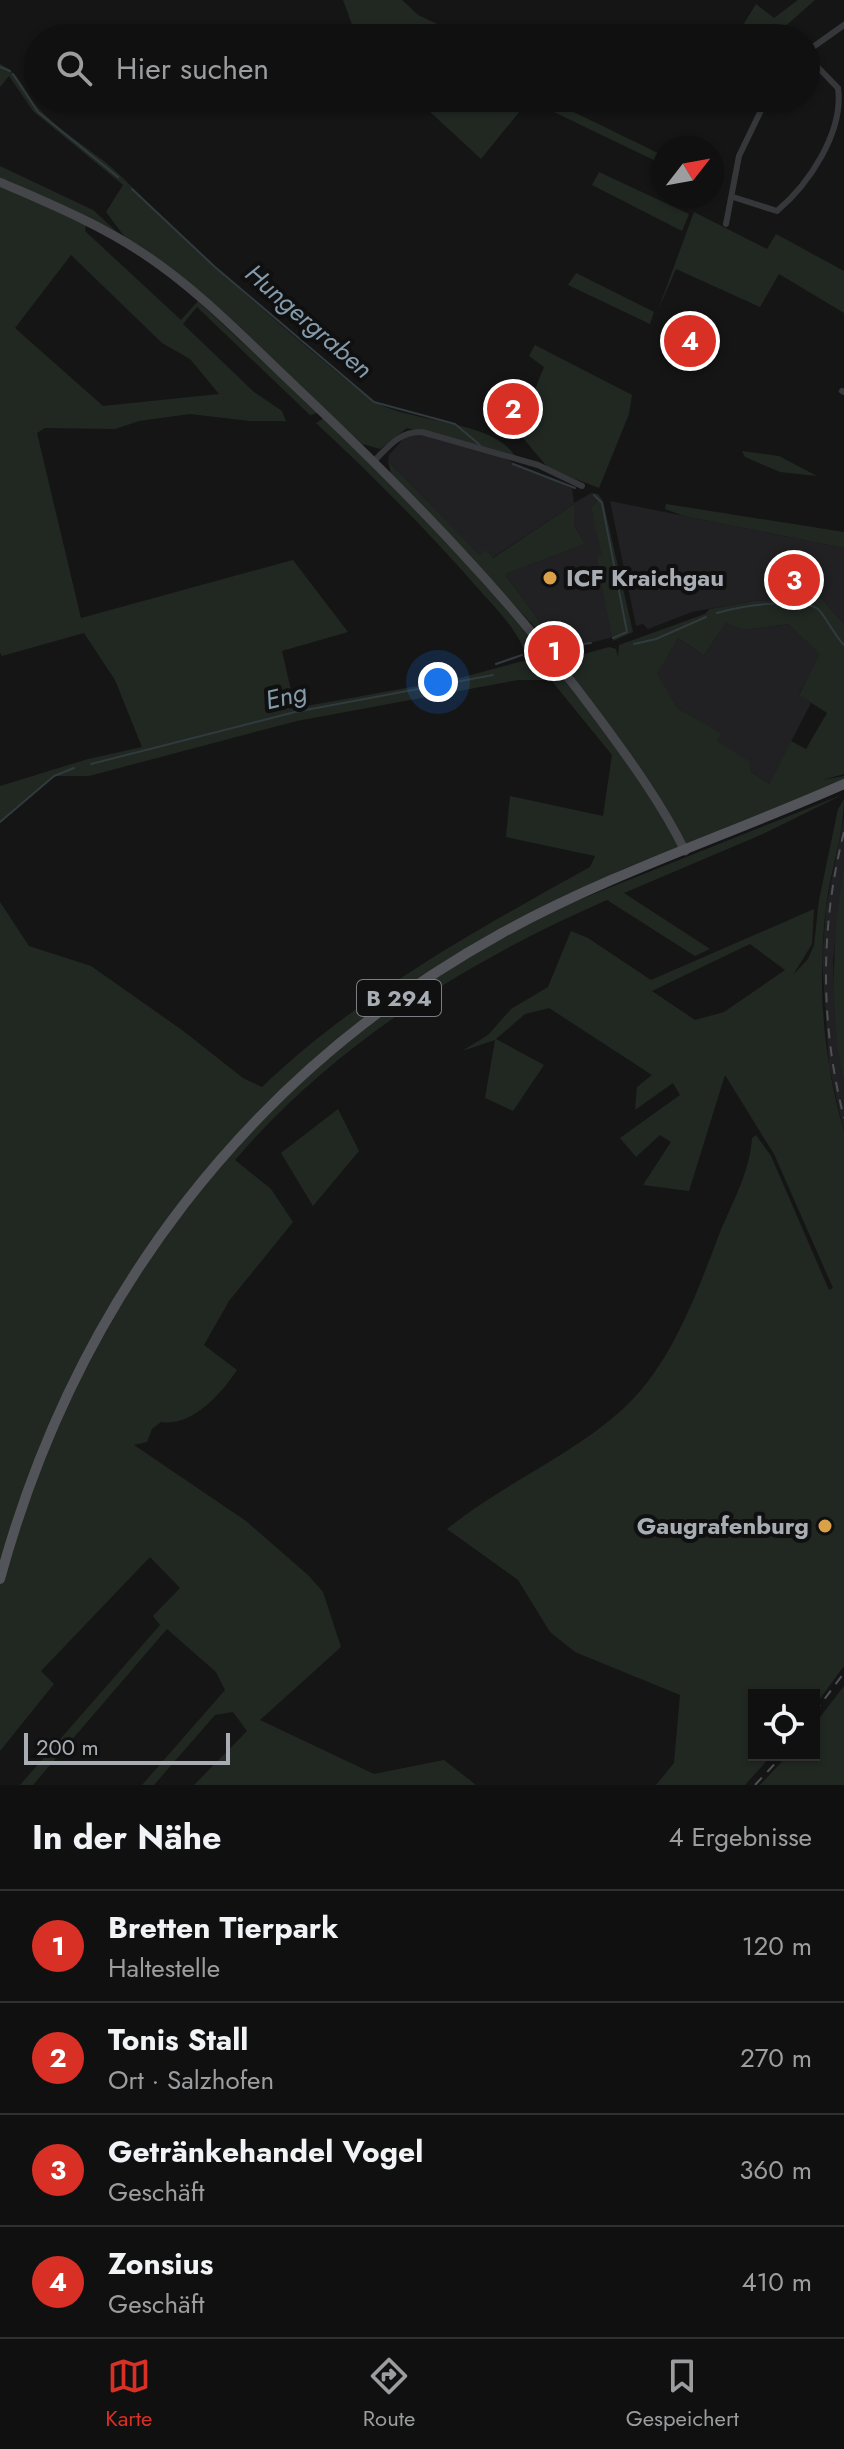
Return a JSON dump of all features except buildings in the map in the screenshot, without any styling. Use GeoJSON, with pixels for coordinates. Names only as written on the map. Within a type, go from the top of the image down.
{"type":"FeatureCollection","features":[{"type":"Feature","properties":{"kind":"main road","name":"B 294"},"geometry":{"type":"LineString","coordinates":[[0,1579],[18,1514],[49,1430],[87,1353],[176,1213],[229,1146],[324,1055],[431,974],[504,932],[596,887],[844,784]]}},
{"type":"Feature","properties":{"kind":"street"},"geometry":{"type":"LineString","coordinates":[[820,43],[844,25]]}},
{"type":"Feature","properties":{"kind":"street"},"geometry":{"type":"LineString","coordinates":[[733,197],[777,211],[807,177],[828,142],[838,88],[820,69]]}},
{"type":"Feature","properties":{"kind":"street"},"geometry":{"type":"LineString","coordinates":[[726,224],[744,141],[760,112]]}},
{"type":"Feature","properties":{"kind":"street"},"geometry":{"type":"LineString","coordinates":[[0,182],[92,223],[164,268],[203,299],[374,461],[477,568],[553,658],[632,765],[685,851]]}},
{"type":"Feature","properties":{"kind":"street"},"geometry":{"type":"LineString","coordinates":[[374,461],[408,431],[422,432],[538,465],[582,486]]}},
{"type":"Feature","properties":{"kind":"shaded area"},"geometry":{"type":"Polygon","coordinates":[[[343,0],[402,0],[418,15],[438,24],[352,24],[343,0]]]}},
{"type":"Feature","properties":{"kind":"shaded area"},"geometry":{"type":"Polygon","coordinates":[[[798,0],[815,0],[788,24],[744,24],[756,4],[774,18],[798,0]]]}},
{"type":"Feature","properties":{"kind":"shaded area"},"geometry":{"type":"Polygon","coordinates":[[[0,64],[19,80],[24,88],[24,98],[9,76],[0,87],[0,64]]]}},
{"type":"Feature","properties":{"kind":"shaded area"},"geometry":{"type":"Polygon","coordinates":[[[34,112],[42,112],[114,169],[241,290],[366,396],[401,412],[487,434],[503,443],[515,456],[407,428],[380,449],[362,444],[251,339],[124,236],[106,212],[123,185],[34,112]]]}},
{"type":"Feature","properties":{"kind":"shaded area"},"geometry":{"type":"Polygon","coordinates":[[[430,112],[519,112],[481,159],[430,112]]]}},
{"type":"Feature","properties":{"kind":"shaded area"},"geometry":{"type":"Polygon","coordinates":[[[554,112],[574,112],[652,150],[652,159],[554,112]]]}},
{"type":"Feature","properties":{"kind":"shaded area"},"geometry":{"type":"Polygon","coordinates":[[[0,166],[93,210],[116,231],[0,177],[0,166]]]}},
{"type":"Feature","properties":{"kind":"shaded area"},"geometry":{"type":"Polygon","coordinates":[[[599,172],[652,197],[652,208],[676,208],[689,214],[682,231],[592,185],[599,172]]]}},
{"type":"Feature","properties":{"kind":"shaded area"},"geometry":{"type":"Polygon","coordinates":[[[0,185],[86,225],[85,231],[181,320],[198,301],[318,413],[310,415],[197,307],[183,324],[254,392],[282,411],[286,421],[250,421],[190,414],[139,421],[115,429],[45,428],[37,433],[81,618],[293,560],[348,632],[282,651],[295,708],[456,679],[527,660],[519,639],[498,610],[417,522],[316,423],[324,418],[432,523],[541,650],[541,655],[528,659],[533,664],[552,663],[609,647],[616,649],[618,657],[619,645],[705,614],[710,609],[753,601],[821,598],[844,624],[844,774],[822,780],[844,776],[844,784],[623,869],[516,925],[844,794],[765,833],[624,893],[710,949],[695,956],[607,900],[454,978],[359,1043],[315,1079],[273,1118],[235,1160],[271,1189],[293,1222],[229,1301],[204,1345],[237,1370],[205,1407],[184,1419],[161,1422],[152,1429],[147,1442],[134,1445],[246,1521],[323,1592],[341,1647],[260,1720],[374,1774],[444,1760],[476,1785],[194,1785],[247,1731],[233,1712],[215,1715],[154,1785],[142,1785],[225,1690],[216,1672],[167,1629],[33,1785],[20,1785],[160,1625],[153,1616],[180,1588],[150,1557],[41,1671],[54,1684],[0,1751],[0,902],[29,946],[91,966],[182,1030],[243,1078],[262,1087],[338,1023],[419,966],[590,867],[595,856],[506,837],[510,796],[603,816],[612,755],[551,680],[518,680],[297,721],[89,776],[54,776],[0,822],[0,786],[88,759],[142,747],[115,680],[84,633],[2,656],[0,185]],[[71,255],[15,328],[103,406],[219,394],[190,359],[162,343],[71,255]],[[726,622],[704,655],[678,638],[657,674],[677,708],[721,733],[717,741],[749,761],[751,772],[769,784],[791,741],[806,749],[827,713],[799,695],[820,654],[788,624],[742,630],[726,622]]]}},
{"type":"Feature","properties":{"kind":"shaded area"},"geometry":{"type":"Polygon","coordinates":[[[694,212],[767,249],[776,234],[844,271],[844,313],[779,274],[760,307],[676,269],[658,310],[694,212]]]}},
{"type":"Feature","properties":{"kind":"shaded area"},"geometry":{"type":"Polygon","coordinates":[[[576,273],[654,312],[650,324],[568,285],[576,273]]]}},
{"type":"Feature","properties":{"kind":"shaded area"},"geometry":{"type":"Polygon","coordinates":[[[535,345],[632,395],[629,414],[599,488],[549,469],[518,432],[544,367],[529,356],[535,345]]]}},
{"type":"Feature","properties":{"kind":"shaded area"},"geometry":{"type":"Polygon","coordinates":[[[422,432],[489,452],[572,488],[574,503],[591,493],[597,501],[591,507],[603,556],[596,558],[614,637],[560,650],[505,574],[585,544],[574,525],[574,504],[492,558],[480,557],[388,461],[389,455],[405,437],[422,432]]]}},
{"type":"Feature","properties":{"kind":"shaded area"},"geometry":{"type":"Polygon","coordinates":[[[742,451],[779,456],[817,476],[780,472],[745,457],[742,451]]]}},
{"type":"Feature","properties":{"kind":"shaded area"},"geometry":{"type":"Polygon","coordinates":[[[388,461],[480,556],[486,550],[493,558],[574,504],[574,525],[585,544],[505,574],[560,650],[558,652],[391,473],[388,461]]]}},
{"type":"Feature","properties":{"kind":"shaded area"},"geometry":{"type":"Polygon","coordinates":[[[591,493],[598,494],[603,501],[633,632],[613,641],[596,557],[602,556],[591,507],[597,501],[591,493]]]}},
{"type":"Feature","properties":{"kind":"shaded area"},"geometry":{"type":"Polygon","coordinates":[[[610,501],[844,548],[844,624],[821,598],[753,601],[692,612],[648,629],[643,624],[636,626],[610,501]]]}},
{"type":"Feature","properties":{"kind":"shaded area"},"geometry":{"type":"Polygon","coordinates":[[[666,504],[844,532],[844,548],[684,516],[665,509],[666,504]]]}},
{"type":"Feature","properties":{"kind":"shaded area"},"geometry":{"type":"Polygon","coordinates":[[[726,621],[742,630],[788,624],[821,654],[799,694],[811,703],[769,784],[751,772],[748,761],[716,741],[720,733],[677,708],[656,674],[678,638],[704,655],[726,621]]]}},
{"type":"Feature","properties":{"kind":"shaded area"},"geometry":{"type":"Polygon","coordinates":[[[844,799],[842,826],[826,907],[822,992],[831,1076],[844,1131],[844,1666],[820,1699],[820,1689],[748,1689],[748,1761],[767,1761],[745,1785],[656,1785],[674,1763],[680,1695],[575,1652],[550,1632],[518,1580],[447,1529],[490,1498],[581,1442],[640,1392],[668,1352],[690,1308],[743,1177],[752,1138],[756,1135],[771,1156],[829,1290],[833,1288],[774,1154],[725,1075],[689,1191],[643,1185],[671,1142],[660,1135],[636,1157],[620,1138],[680,1095],[673,1083],[635,1110],[637,1087],[652,1075],[549,1008],[525,1014],[496,1039],[544,1065],[513,1111],[485,1098],[495,1040],[462,1051],[488,1035],[511,1009],[548,987],[571,931],[588,938],[651,980],[814,909],[812,944],[793,975],[808,959],[814,945],[819,900],[838,809],[844,799]],[[750,944],[652,991],[695,1020],[724,1012],[785,970],[750,944]]]}},
{"type":"Feature","properties":{"kind":"shaded area"},"geometry":{"type":"Polygon","coordinates":[[[844,817],[844,868],[833,961],[835,1012],[844,1082],[844,1131],[829,1066],[822,960],[826,908],[844,817]]]}},
{"type":"Feature","properties":{"kind":"shaded area"},"geometry":{"type":"Polygon","coordinates":[[[844,868],[844,1082],[836,1029],[834,975],[844,868]]]}},
{"type":"Feature","properties":{"kind":"shaded area"},"geometry":{"type":"Polygon","coordinates":[[[338,1109],[359,1151],[313,1206],[281,1153],[338,1109]]]}},
{"type":"Feature","properties":{"kind":"shaded area"},"geometry":{"type":"Polygon","coordinates":[[[844,1686],[844,1785],[760,1785],[782,1761],[820,1761],[820,1717],[844,1686]]]}},
{"type":"Feature","properties":{"kind":"waterway","name":"Hungergraben"},"geometry":{"type":"LineString","coordinates":[[0,67],[10,71]]}},
{"type":"Feature","properties":{"kind":"waterway","name":"Hungergraben"},"geometry":{"type":"LineString","coordinates":[[13,74],[24,91]]}},
{"type":"Feature","properties":{"kind":"waterway","name":"Hungergraben"},"geometry":{"type":"LineString","coordinates":[[38,112],[118,177]]}},
{"type":"Feature","properties":{"kind":"waterway","name":"Hungergraben"},"geometry":{"type":"LineString","coordinates":[[132,189],[215,267],[374,402],[455,424],[480,445]]}},
{"type":"Feature","properties":{"kind":"waterway","name":"Hungergraben"},"geometry":{"type":"LineString","coordinates":[[513,464],[575,488]]}},
{"type":"Feature","properties":{"kind":"waterway","name":"Hungergraben"},"geometry":{"type":"LineString","coordinates":[[594,495],[602,503],[627,632],[613,638]]}},
{"type":"Feature","properties":{"kind":"waterway","name":"Hungergraben"},"geometry":{"type":"LineString","coordinates":[[717,613],[769,604],[809,605],[821,612],[844,645]]}},
{"type":"Feature","properties":{"kind":"waterway","name":"Hungergraben"},"geometry":{"type":"LineString","coordinates":[[634,644],[656,639],[706,617]]}},
{"type":"Feature","properties":{"kind":"waterway","name":"Eng"},"geometry":{"type":"LineString","coordinates":[[560,647],[591,643]]}},
{"type":"Feature","properties":{"kind":"waterway","name":"Eng"},"geometry":{"type":"LineString","coordinates":[[496,664],[522,655]]}},
{"type":"Feature","properties":{"kind":"waterway","name":"Eng"},"geometry":{"type":"LineString","coordinates":[[91,764],[295,712],[493,675]]}},
{"type":"Feature","properties":{"kind":"waterway","name":"Eng"},"geometry":{"type":"LineString","coordinates":[[0,822],[54,776],[74,768]]}},
{"type":"Feature","properties":{"kind":"railway"},"geometry":{"type":"LineString","coordinates":[[844,832],[830,903],[826,975],[830,1047],[844,1118]]}},
{"type":"Feature","properties":{"kind":"railway"},"geometry":{"type":"LineString","coordinates":[[820,1705],[844,1673]]}},
{"type":"Feature","properties":{"kind":"railway"},"geometry":{"type":"LineString","coordinates":[[755,1785],[777,1761]]}},
{"type":"Feature","properties":{"kind":"place","name":"Zonsius"},"geometry":{"type":"Point","coordinates":[690,341]}},
{"type":"Feature","properties":{"kind":"place","name":"Tonis Stall"},"geometry":{"type":"Point","coordinates":[513,409]}},
{"type":"Feature","properties":{"kind":"place","name":"ICF Kraichgau"},"geometry":{"type":"Point","coordinates":[550,578]}},
{"type":"Feature","properties":{"kind":"place","name":"Getränkehandel Vogel"},"geometry":{"type":"Point","coordinates":[794,580]}},
{"type":"Feature","properties":{"kind":"place","name":"Bretten Tierpark"},"geometry":{"type":"Point","coordinates":[554,651]}},
{"type":"Feature","properties":{"kind":"place","name":"Gaugrafenburg"},"geometry":{"type":"Point","coordinates":[825,1526]}}]}
